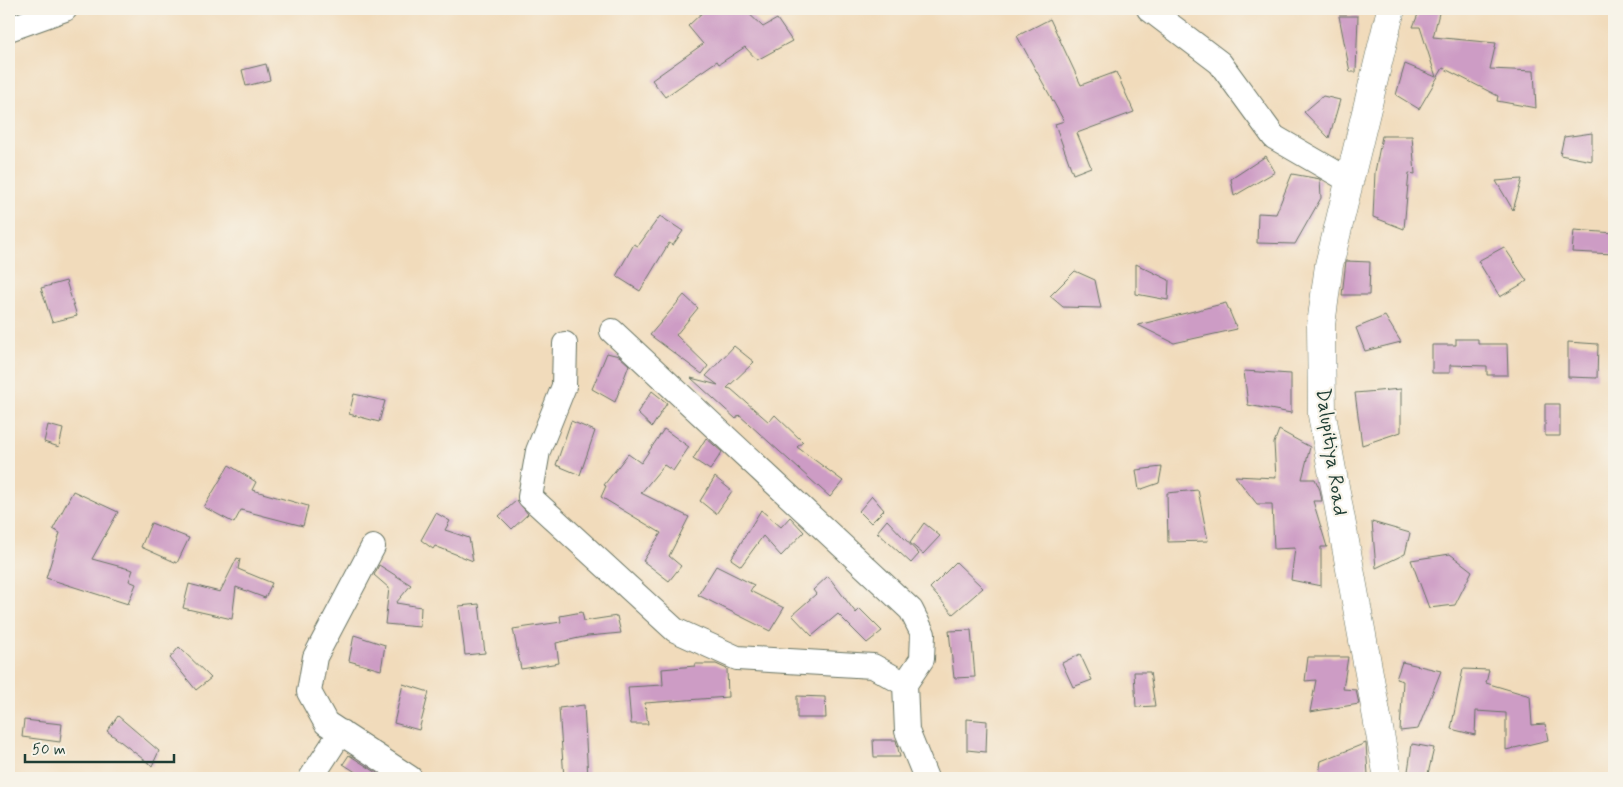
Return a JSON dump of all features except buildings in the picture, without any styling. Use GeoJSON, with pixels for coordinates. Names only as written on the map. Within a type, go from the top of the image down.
{"type":"FeatureCollection","features":[{"type":"Feature","properties":{"kind":"street"},"geometry":{"type":"LineString","coordinates":[[9,29],[65,9]]}},
{"type":"Feature","properties":{"kind":"street"},"geometry":{"type":"LineString","coordinates":[[1149,9],[1220,63],[1274,137],[1350,181]]}},
{"type":"Feature","properties":{"kind":"street","name":"Dalupitiya Road"},"geometry":{"type":"LineString","coordinates":[[1388,778],[1322,415],[1321,325],[1328,265],[1391,9]]}},
{"type":"Feature","properties":{"kind":"street"},"geometry":{"type":"LineString","coordinates":[[612,331],[911,610],[922,634],[922,658],[905,684],[907,731],[926,778]]}},
{"type":"Feature","properties":{"kind":"street"},"geometry":{"type":"LineString","coordinates":[[565,344],[564,386],[538,451],[530,497],[675,630],[737,658],[873,666],[905,684]]}},
{"type":"Feature","properties":{"kind":"street"},"geometry":{"type":"LineString","coordinates":[[373,547],[315,657],[309,692],[326,723],[410,778]]}},
{"type":"Feature","properties":{"kind":"street"},"geometry":{"type":"LineString","coordinates":[[311,778],[341,732]]}}]}
